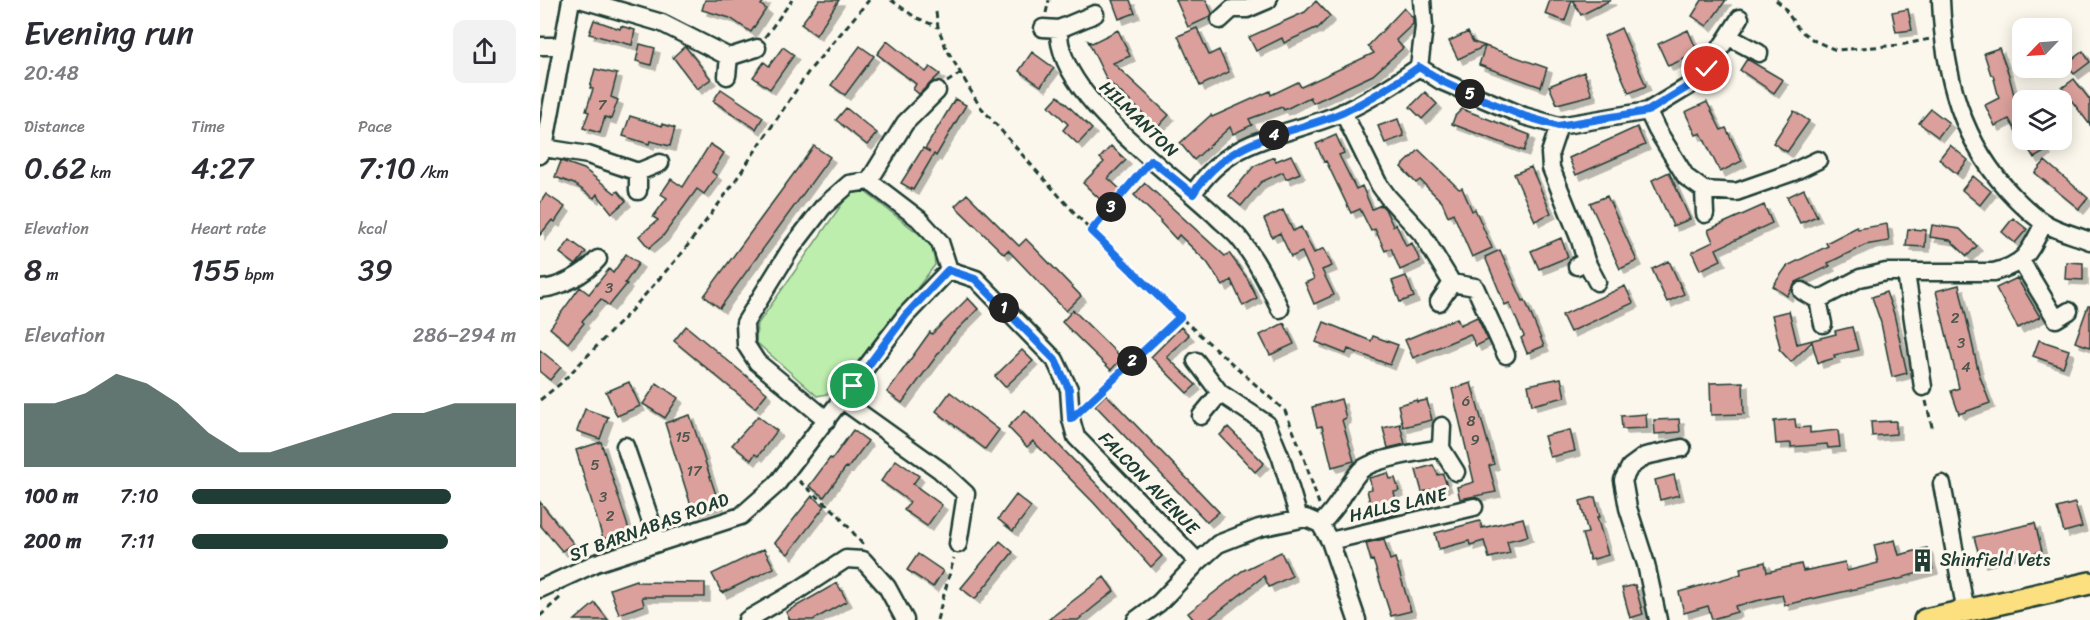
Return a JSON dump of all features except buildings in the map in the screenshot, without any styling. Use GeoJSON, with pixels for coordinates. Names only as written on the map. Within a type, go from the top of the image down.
{"type":"FeatureCollection","features":[{"type":"Feature","properties":{"kind":"main road"},"geometry":{"type":"LineString","coordinates":[[1925,620],[2090,583]]}},
{"type":"Feature","properties":{"kind":"street"},"geometry":{"type":"LineString","coordinates":[[571,0],[542,152],[588,155],[638,172],[660,163]]}},
{"type":"Feature","properties":{"kind":"street"},"geometry":{"type":"LineString","coordinates":[[583,0],[662,23],[729,57],[758,48]]}},
{"type":"Feature","properties":{"kind":"street"},"geometry":{"type":"LineString","coordinates":[[1228,9],[1247,9],[1268,0]]}},
{"type":"Feature","properties":{"kind":"street"},"geometry":{"type":"LineString","coordinates":[[1193,194],[1201,180],[1231,153],[1263,138],[1343,112],[1386,90],[1419,67],[1424,27],[1422,0]]}},
{"type":"Feature","properties":{"kind":"street"},"geometry":{"type":"LineString","coordinates":[[1941,0],[1942,36],[1956,99],[1973,141],[1988,168],[2026,209],[2044,223],[2090,241]]}},
{"type":"Feature","properties":{"kind":"street","name":"HILMANTON"},"geometry":{"type":"LineString","coordinates":[[1095,14],[1051,29],[1077,83],[1088,99],[1151,160],[1193,194],[1239,238],[1275,280],[1280,309]]}},
{"type":"Feature","properties":{"kind":"street"},"geometry":{"type":"LineString","coordinates":[[1419,67],[1442,81],[1479,98],[1524,116],[1558,126],[1648,111],[1689,86],[1707,69],[1740,18]]}},
{"type":"Feature","properties":{"kind":"street"},"geometry":{"type":"LineString","coordinates":[[1729,37],[1759,53]]}},
{"type":"Feature","properties":{"kind":"street"},"geometry":{"type":"LineString","coordinates":[[540,46],[563,46]]}},
{"type":"Feature","properties":{"kind":"street"},"geometry":{"type":"LineString","coordinates":[[727,76],[729,57]]}},
{"type":"Feature","properties":{"kind":"street"},"geometry":{"type":"LineString","coordinates":[[868,182],[905,123],[937,92]]}},
{"type":"Feature","properties":{"kind":"street"},"geometry":{"type":"LineString","coordinates":[[1648,111],[1662,139],[1686,177],[1704,190],[1736,192],[1793,172],[1818,160]]}},
{"type":"Feature","properties":{"kind":"street"},"geometry":{"type":"LineString","coordinates":[[1343,112],[1378,183],[1388,197],[1422,234],[1460,285],[1475,287],[1506,355]]}},
{"type":"Feature","properties":{"kind":"street"},"geometry":{"type":"LineString","coordinates":[[1558,126],[1550,153],[1551,168],[1580,240],[1582,264],[1597,282]]}},
{"type":"Feature","properties":{"kind":"street"},"geometry":{"type":"LineString","coordinates":[[638,172],[638,191]]}},
{"type":"Feature","properties":{"kind":"street"},"geometry":{"type":"LineString","coordinates":[[827,420],[757,362],[746,345],[745,323],[790,250],[824,207],[849,184],[868,182],[884,191],[926,226],[940,242],[948,270]]}},
{"type":"Feature","properties":{"kind":"street"},"geometry":{"type":"LineString","coordinates":[[1704,190],[1705,214]]}},
{"type":"Feature","properties":{"kind":"street"},"geometry":{"type":"LineString","coordinates":[[1818,300],[1860,278],[1886,272],[1994,272],[2010,268],[2028,254],[2044,223]]}},
{"type":"Feature","properties":{"kind":"street"},"geometry":{"type":"LineString","coordinates":[[540,289],[550,289],[560,284],[590,268],[598,259]]}},
{"type":"Feature","properties":{"kind":"street"},"geometry":{"type":"LineString","coordinates":[[2021,261],[2056,319],[2070,311]]}},
{"type":"Feature","properties":{"kind":"street","name":"ST BARNABAS ROAD"},"geometry":{"type":"LineString","coordinates":[[540,590],[596,563],[741,516],[776,485],[906,315],[948,270]]}},
{"type":"Feature","properties":{"kind":"street","name":"FALCON AVENUE"},"geometry":{"type":"LineString","coordinates":[[948,270],[975,279],[1055,360],[1069,389],[1071,419],[1076,436],[1198,562]]}},
{"type":"Feature","properties":{"kind":"street"},"geometry":{"type":"LineString","coordinates":[[1906,273],[1923,387]]}},
{"type":"Feature","properties":{"kind":"street"},"geometry":{"type":"LineString","coordinates":[[1439,302],[1460,285]]}},
{"type":"Feature","properties":{"kind":"street"},"geometry":{"type":"LineString","coordinates":[[1802,291],[1818,300],[1823,324]]}},
{"type":"Feature","properties":{"kind":"street"},"geometry":{"type":"LineString","coordinates":[[1196,361],[1220,393],[1267,424],[1281,458],[1299,518]]}},
{"type":"Feature","properties":{"kind":"street"},"geometry":{"type":"LineString","coordinates":[[1202,416],[1220,393]]}},
{"type":"Feature","properties":{"kind":"street"},"geometry":{"type":"LineString","coordinates":[[842,400],[940,470],[966,494],[958,544]]}},
{"type":"Feature","properties":{"kind":"street"},"geometry":{"type":"LineString","coordinates":[[1442,426],[1441,448],[1456,472]]}},
{"type":"Feature","properties":{"kind":"street"},"geometry":{"type":"LineString","coordinates":[[625,446],[658,542]]}},
{"type":"Feature","properties":{"kind":"street"},"geometry":{"type":"LineString","coordinates":[[1136,620],[1159,603],[1218,544],[1299,518],[1313,520],[1320,524],[1332,514],[1360,470],[1372,463],[1441,448]]}},
{"type":"Feature","properties":{"kind":"street"},"geometry":{"type":"LineString","coordinates":[[1658,620],[1646,564],[1628,508],[1623,480],[1630,467],[1645,456],[1682,448]]}},
{"type":"Feature","properties":{"kind":"street"},"geometry":{"type":"LineString","coordinates":[[1942,484],[1966,612]]}},
{"type":"Feature","properties":{"kind":"street","name":"HALLS LANE"},"geometry":{"type":"LineString","coordinates":[[1330,541],[1474,507]]}},
{"type":"Feature","properties":{"kind":"street","name":"HALLS LANE"},"geometry":{"type":"LineString","coordinates":[[1320,524],[1330,541],[1358,620]]}},
{"type":"Feature","properties":{"kind":"street"},"geometry":{"type":"LineString","coordinates":[[747,620],[770,614],[846,559],[863,560],[887,587],[905,620]]}},
{"type":"Feature","properties":{"kind":"path"},"geometry":{"type":"LineString","coordinates":[[758,48],[792,0]]}},
{"type":"Feature","properties":{"kind":"path"},"geometry":{"type":"LineString","coordinates":[[540,400],[560,384],[682,253],[729,190],[809,71],[869,0]]}},
{"type":"Feature","properties":{"kind":"path"},"geometry":{"type":"LineString","coordinates":[[891,0],[915,17],[938,27]]}},
{"type":"Feature","properties":{"kind":"path"},"geometry":{"type":"LineString","coordinates":[[1776,0],[1783,6],[1799,30],[1815,41],[1836,50],[1900,45],[1942,36]]}},
{"type":"Feature","properties":{"kind":"path"},"geometry":{"type":"LineString","coordinates":[[936,12],[938,27],[946,48],[979,105],[1032,167],[1091,231],[1180,317],[1285,411],[1302,452],[1320,508],[1320,524]]}},
{"type":"Feature","properties":{"kind":"path"},"geometry":{"type":"LineString","coordinates":[[1091,231],[1151,160]]}},
{"type":"Feature","properties":{"kind":"path"},"geometry":{"type":"LineString","coordinates":[[1071,419],[1180,317]]}},
{"type":"Feature","properties":{"kind":"path"},"geometry":{"type":"LineString","coordinates":[[1923,387],[1933,431]]}},
{"type":"Feature","properties":{"kind":"path"},"geometry":{"type":"LineString","coordinates":[[787,471],[838,514],[868,553]]}},
{"type":"Feature","properties":{"kind":"path"},"geometry":{"type":"LineString","coordinates":[[936,620],[958,544]]}},
{"type":"Feature","properties":{"kind":"green space"},"geometry":{"type":"Polygon","coordinates":[[[864,191],[932,244],[935,265],[837,392],[817,396],[756,342],[757,325],[849,194],[864,191]]]}},
{"type":"Feature","properties":{"kind":"place","name":"Shinfield Vets"},"geometry":{"type":"Point","coordinates":[1922,560]}},
{"type":"Feature","properties":{"kind":"route"},"geometry":{"type":"LineString","coordinates":[[853,386],[906,315],[948,270],[975,279],[1055,360],[1069,389],[1071,419],[1180,317],[1091,231],[1151,160],[1193,194],[1201,180],[1231,153],[1263,138],[1343,112],[1386,90],[1419,67],[1442,81],[1479,98],[1524,116],[1558,126],[1648,111],[1689,86],[1707,69]]}}]}
